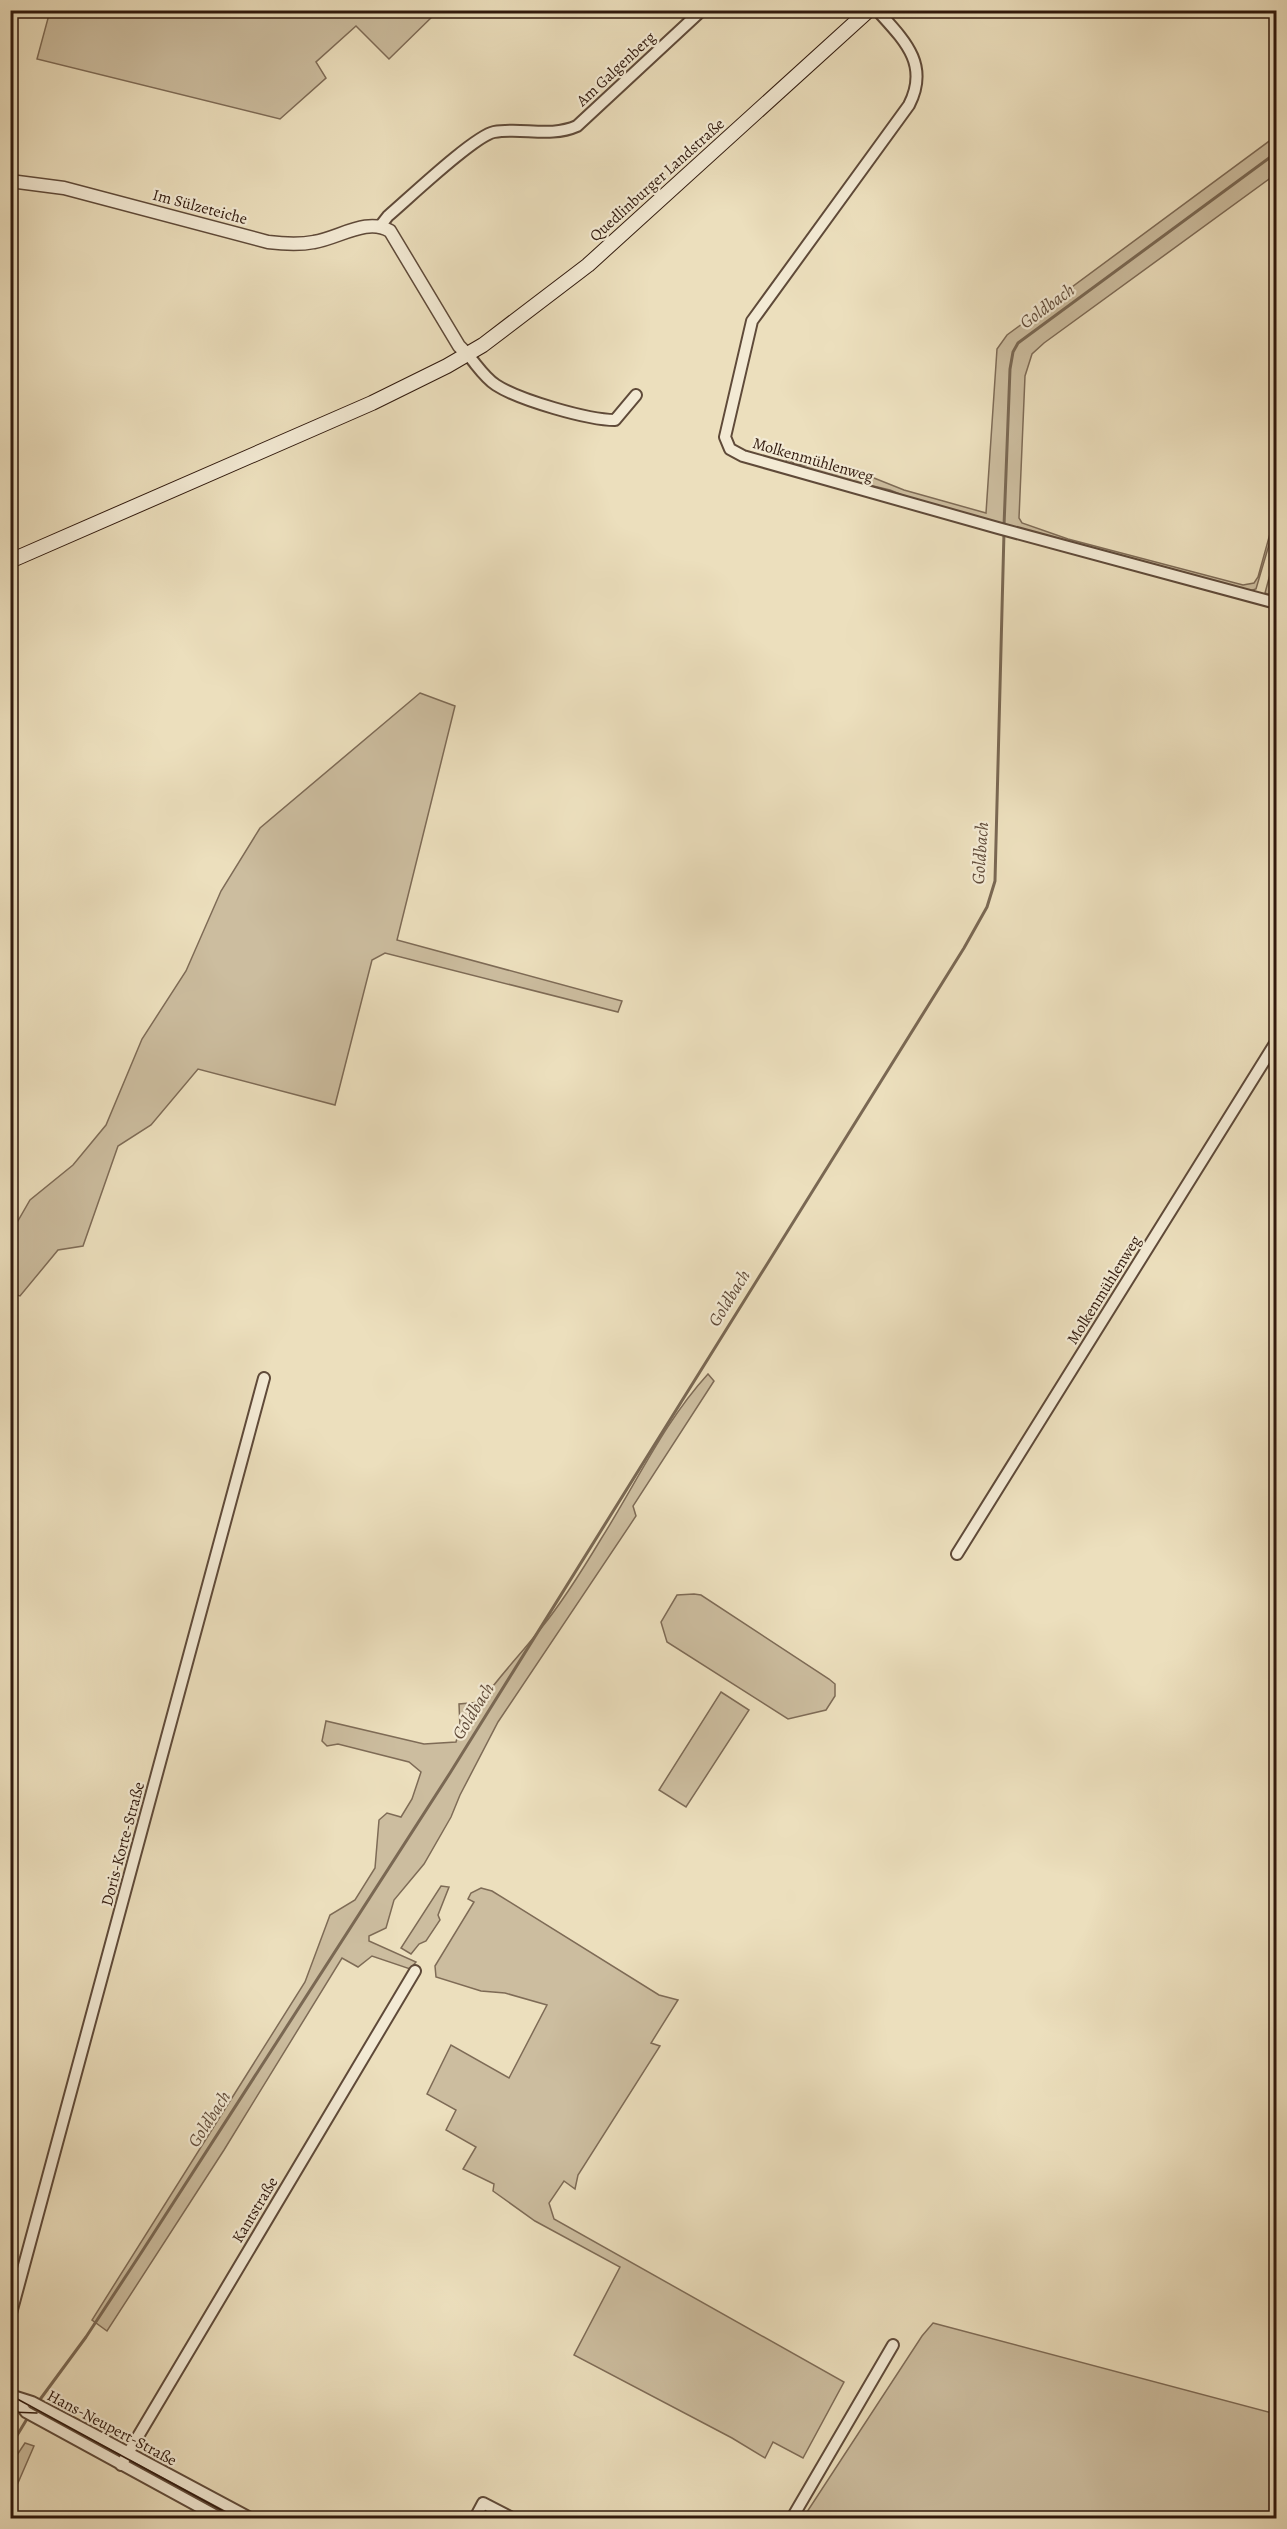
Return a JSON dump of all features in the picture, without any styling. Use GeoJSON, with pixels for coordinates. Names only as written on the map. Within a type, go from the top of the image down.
{"type":"FeatureCollection","features":[{"type":"Feature","properties":{"kind":"main road","name":"Quedlinburger Landstraße"},"geometry":{"type":"LineString","coordinates":[[468,355],[507,328],[588,265],[869,10]]}},
{"type":"Feature","properties":{"kind":"main road"},"geometry":{"type":"LineString","coordinates":[[10,561],[372,403],[468,355]]}},
{"type":"Feature","properties":{"kind":"street","name":"Am Galgenberg"},"geometry":{"type":"LineString","coordinates":[[381,225],[388,216],[478,140],[491,133],[555,132],[577,126],[702,10]]}},
{"type":"Feature","properties":{"kind":"street","name":"Molkenmühlenweg"},"geometry":{"type":"LineString","coordinates":[[877,10],[912,52],[917,72],[915,93],[909,105],[752,321],[725,436],[730,449],[743,456],[1004,530],[1276,603]]}},
{"type":"Feature","properties":{"kind":"street","name":"Im Sülzeteiche"},"geometry":{"type":"LineString","coordinates":[[10,181],[64,188],[268,242],[289,244],[313,242],[335,238],[367,226],[381,225]]}},
{"type":"Feature","properties":{"kind":"street"},"geometry":{"type":"LineString","coordinates":[[381,225],[390,231],[459,346],[486,377],[501,388],[530,400],[602,420],[615,420],[636,395]]}},
{"type":"Feature","properties":{"kind":"street","name":"Molkenmühlenweg"},"geometry":{"type":"LineString","coordinates":[[957,1554],[1276,1042]]}},
{"type":"Feature","properties":{"kind":"street","name":"Doris-Korte-Straße"},"geometry":{"type":"LineString","coordinates":[[10,2317],[264,1378]]}},
{"type":"Feature","properties":{"kind":"street","name":"Kantstraße"},"geometry":{"type":"LineString","coordinates":[[121,2465],[415,1971]]}},
{"type":"Feature","properties":{"kind":"street"},"geometry":{"type":"LineString","coordinates":[[792,2518],[892,2345]]}},
{"type":"Feature","properties":{"kind":"street","name":"Hans-Neupert-Straße"},"geometry":{"type":"LineString","coordinates":[[11,2397],[121,2465],[220,2518]]}},
{"type":"Feature","properties":{"kind":"street","name":"Hans-Neupert-Straße"},"geometry":{"type":"LineString","coordinates":[[40,2413],[128,2452],[250,2518]]}},
{"type":"Feature","properties":{"kind":"street"},"geometry":{"type":"LineString","coordinates":[[475,2518],[483,2503],[512,2518]]}},
{"type":"Feature","properties":{"kind":"shaded area"},"geometry":{"type":"Polygon","coordinates":[[[50,10],[438,11],[389,59],[356,26],[316,62],[326,78],[280,119],[37,59],[50,10]]]}},
{"type":"Feature","properties":{"kind":"shaded area"},"geometry":{"type":"Polygon","coordinates":[[[1276,136],[1276,174],[1044,343],[1032,354],[1025,376],[1019,518],[1022,523],[1068,539],[1243,585],[1254,583],[1258,577],[1276,512],[1276,521],[1256,589],[1249,591],[917,501],[890,490],[785,465],[787,458],[795,464],[824,467],[844,466],[904,490],[986,513],[997,349],[1007,335],[1276,136]]]}},
{"type":"Feature","properties":{"kind":"shaded area"},"geometry":{"type":"Polygon","coordinates":[[[1276,552],[1276,597],[1265,593],[1276,552]]]}},
{"type":"Feature","properties":{"kind":"shaded area"},"geometry":{"type":"Polygon","coordinates":[[[420,693],[455,706],[397,940],[622,1001],[618,1012],[385,953],[372,960],[335,1105],[198,1069],[151,1125],[118,1146],[83,1246],[58,1250],[20,1296],[11,1293],[11,1233],[30,1200],[73,1165],[106,1125],[142,1039],[186,971],[221,891],[260,828],[420,693]]]}},
{"type":"Feature","properties":{"kind":"shaded area"},"geometry":{"type":"Polygon","coordinates":[[[708,1374],[714,1381],[633,1506],[636,1516],[498,1722],[451,1817],[424,1864],[394,1900],[386,1928],[369,1936],[369,1941],[416,1962],[410,1969],[372,1956],[358,1967],[342,1958],[224,2150],[107,2331],[92,2320],[305,1982],[330,1915],[355,1900],[375,1868],[379,1820],[387,1813],[401,1817],[412,1799],[421,1772],[409,1762],[338,1744],[327,1746],[322,1741],[326,1721],[424,1744],[456,1742],[460,1727],[459,1704],[481,1702],[550,1617],[587,1562],[664,1433],[708,1374]]]}},
{"type":"Feature","properties":{"kind":"shaded area"},"geometry":{"type":"Polygon","coordinates":[[[677,1595],[701,1595],[835,1684],[835,1696],[826,1710],[788,1719],[667,1642],[661,1622],[677,1595]]]}},
{"type":"Feature","properties":{"kind":"shaded area"},"geometry":{"type":"Polygon","coordinates":[[[721,1692],[749,1710],[686,1807],[659,1790],[721,1692]]]}},
{"type":"Feature","properties":{"kind":"shaded area"},"geometry":{"type":"Polygon","coordinates":[[[441,1886],[449,1887],[438,1915],[440,1920],[426,1941],[419,1944],[411,1954],[401,1948],[441,1886]]]}},
{"type":"Feature","properties":{"kind":"shaded area"},"geometry":{"type":"Polygon","coordinates":[[[481,1888],[492,1891],[659,1995],[678,2000],[651,2043],[660,2046],[578,2175],[575,2189],[564,2181],[549,2203],[554,2219],[844,2382],[803,2458],[773,2442],[765,2458],[732,2438],[574,2355],[620,2267],[535,2221],[493,2191],[494,2184],[463,2169],[476,2147],[446,2130],[456,2110],[427,2094],[451,2045],[509,2078],[547,2005],[505,1993],[481,1991],[436,1977],[435,1966],[474,1902],[468,1899],[471,1893],[481,1888]]]}},
{"type":"Feature","properties":{"kind":"shaded area"},"geometry":{"type":"Polygon","coordinates":[[[933,2323],[1276,2414],[1276,2518],[803,2518],[922,2336],[933,2323]]]}},
{"type":"Feature","properties":{"kind":"shaded area"},"geometry":{"type":"Polygon","coordinates":[[[25,2443],[34,2446],[11,2499],[11,2464],[25,2443]]]}},
{"type":"Feature","properties":{"kind":"waterway","name":"Goldbach"},"geometry":{"type":"LineString","coordinates":[[1004,526],[1010,369],[1013,352],[1018,343],[1276,153]]}},
{"type":"Feature","properties":{"kind":"waterway","name":"Goldbach"},"geometry":{"type":"LineString","coordinates":[[10,2447],[33,2409],[86,2337],[141,2253],[450,1773],[964,948],[987,907],[995,881],[1004,532]]}},
{"type":"Feature","properties":{"kind":"tram line"},"geometry":{"type":"LineString","coordinates":[[10,2395],[236,2518]]}},
{"type":"Feature","properties":{"kind":"tram line"},"geometry":{"type":"LineString","coordinates":[[10,2412],[37,2413]]}}]}
